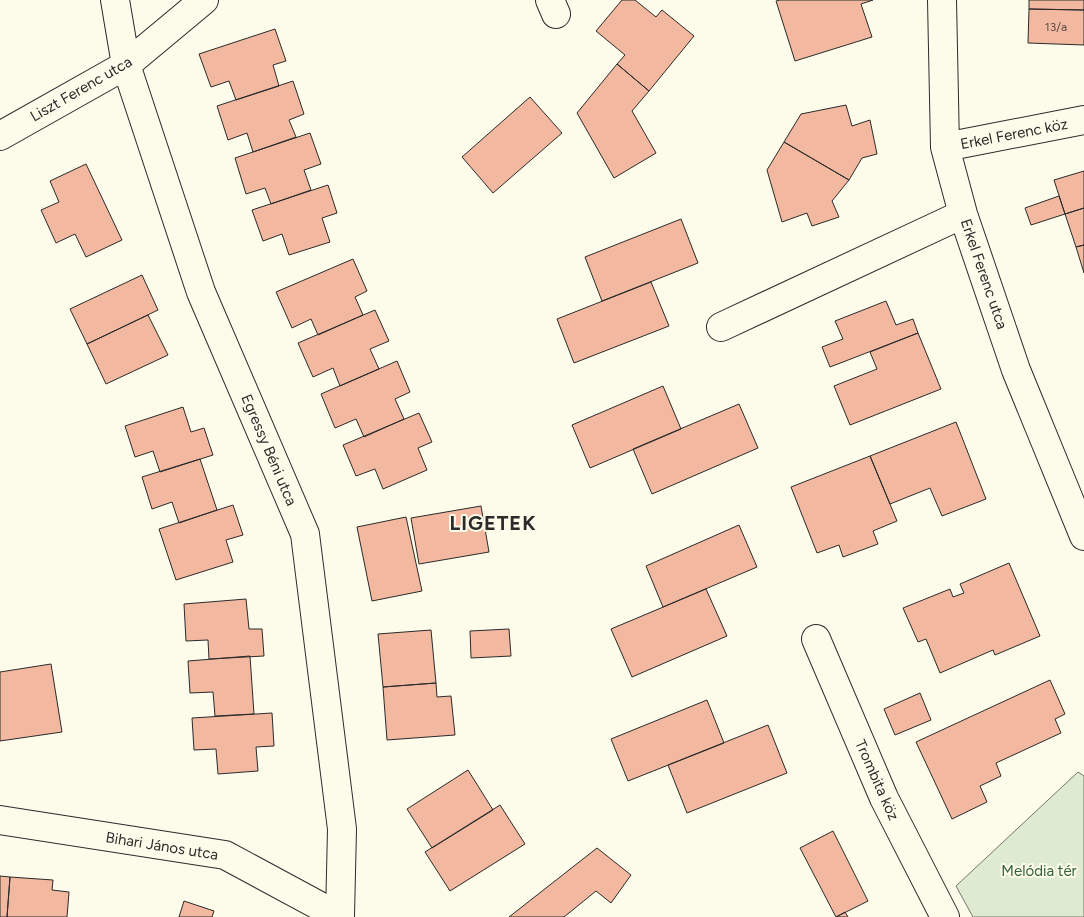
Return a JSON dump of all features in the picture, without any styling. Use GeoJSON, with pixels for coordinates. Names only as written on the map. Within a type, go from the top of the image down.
{"type":"FeatureCollection","features":[{"type":"Feature","properties":{"kind":"street","name":"Egressy Béni utca"},"geometry":{"type":"LineString","coordinates":[[115,0],[126,65],[202,292],[305,534],[342,829],[340,917]]}},
{"type":"Feature","properties":{"kind":"street","name":"Liszt Ferenc utca"},"geometry":{"type":"LineString","coordinates":[[0,136],[126,65],[204,0]]}},
{"type":"Feature","properties":{"kind":"street","name":"Erkel Ferenc utca"},"geometry":{"type":"LineString","coordinates":[[942,0],[945,148],[963,214],[1016,370],[1084,536]]}},
{"type":"Feature","properties":{"kind":"street","name":"Erkel Ferenc köz"},"geometry":{"type":"LineString","coordinates":[[945,148],[1084,120]]}},
{"type":"Feature","properties":{"kind":"street"},"geometry":{"type":"LineString","coordinates":[[721,327],[963,214]]}},
{"type":"Feature","properties":{"kind":"street","name":"Trombita köz"},"geometry":{"type":"LineString","coordinates":[[816,639],[884,798],[945,917]]}},
{"type":"Feature","properties":{"kind":"street","name":"Bihari János utca"},"geometry":{"type":"LineString","coordinates":[[0,820],[225,855],[294,905],[340,917]]}},
{"type":"Feature","properties":{"kind":"green space","name":"Melódia tér"},"geometry":{"type":"Polygon","coordinates":[[[1078,772],[1084,776],[1084,917],[973,917],[956,886],[1078,772]]]}},
{"type":"Feature","properties":{"kind":"building"},"geometry":{"type":"Polygon","coordinates":[[[622,0],[635,0],[656,17],[662,10],[694,36],[649,91],[617,64],[625,55],[596,31],[622,0]]]}},
{"type":"Feature","properties":{"kind":"building"},"geometry":{"type":"Polygon","coordinates":[[[873,0],[861,4],[872,37],[795,61],[776,1],[873,0]]]}},
{"type":"Feature","properties":{"kind":"building"},"geometry":{"type":"Polygon","coordinates":[[[1029,0],[1084,0],[1084,10],[1029,9],[1029,0]]]}},
{"type":"Feature","properties":{"kind":"building"},"geometry":{"type":"Polygon","coordinates":[[[1029,9],[1084,10],[1084,45],[1028,43],[1029,9]]]}},
{"type":"Feature","properties":{"kind":"building"},"geometry":{"type":"Polygon","coordinates":[[[275,29],[286,61],[273,65],[279,86],[236,100],[229,81],[211,87],[199,54],[275,29]]]}},
{"type":"Feature","properties":{"kind":"building"},"geometry":{"type":"Polygon","coordinates":[[[617,64],[649,91],[632,111],[656,153],[614,178],[577,113],[617,64]]]}},
{"type":"Feature","properties":{"kind":"building"},"geometry":{"type":"Polygon","coordinates":[[[293,81],[304,114],[289,120],[296,137],[253,152],[247,133],[228,140],[217,106],[293,81]]]}},
{"type":"Feature","properties":{"kind":"building"},"geometry":{"type":"Polygon","coordinates":[[[530,97],[562,133],[493,193],[462,157],[530,97]]]}},
{"type":"Feature","properties":{"kind":"building"},"geometry":{"type":"Polygon","coordinates":[[[846,105],[852,126],[870,120],[877,154],[862,158],[849,180],[784,142],[801,114],[846,105]]]}},
{"type":"Feature","properties":{"kind":"building"},"geometry":{"type":"Polygon","coordinates":[[[310,133],[321,164],[304,170],[311,190],[271,204],[265,188],[246,194],[235,158],[310,133]]]}},
{"type":"Feature","properties":{"kind":"building"},"geometry":{"type":"Polygon","coordinates":[[[784,142],[849,180],[832,201],[839,217],[812,226],[807,213],[782,222],[767,170],[784,142]]]}},
{"type":"Feature","properties":{"kind":"building"},"geometry":{"type":"Polygon","coordinates":[[[86,164],[122,240],[86,257],[75,234],[56,243],[41,210],[59,202],[50,181],[86,164]]]}},
{"type":"Feature","properties":{"kind":"building"},"geometry":{"type":"Polygon","coordinates":[[[1084,171],[1084,208],[1065,214],[1054,180],[1084,171]]]}},
{"type":"Feature","properties":{"kind":"building"},"geometry":{"type":"Polygon","coordinates":[[[328,185],[337,213],[322,218],[330,242],[289,255],[282,234],[263,241],[252,210],[328,185]]]}},
{"type":"Feature","properties":{"kind":"building"},"geometry":{"type":"Polygon","coordinates":[[[1059,196],[1065,214],[1031,225],[1025,208],[1059,196]]]}},
{"type":"Feature","properties":{"kind":"building"},"geometry":{"type":"Polygon","coordinates":[[[1084,208],[1084,245],[1076,247],[1065,214],[1084,208]]]}},
{"type":"Feature","properties":{"kind":"building"},"geometry":{"type":"Polygon","coordinates":[[[681,219],[698,263],[602,301],[585,257],[681,219]]]}},
{"type":"Feature","properties":{"kind":"building"},"geometry":{"type":"Polygon","coordinates":[[[1084,245],[1084,273],[1076,247],[1084,245]]]}},
{"type":"Feature","properties":{"kind":"building"},"geometry":{"type":"Polygon","coordinates":[[[353,259],[367,291],[355,297],[363,315],[318,335],[311,319],[292,328],[276,292],[353,259]]]}},
{"type":"Feature","properties":{"kind":"building"},"geometry":{"type":"Polygon","coordinates":[[[142,275],[158,310],[87,344],[70,309],[142,275]]]}},
{"type":"Feature","properties":{"kind":"building"},"geometry":{"type":"Polygon","coordinates":[[[651,282],[669,326],[574,363],[557,319],[651,282]]]}},
{"type":"Feature","properties":{"kind":"building"},"geometry":{"type":"Polygon","coordinates":[[[886,301],[896,325],[913,319],[918,333],[830,367],[822,347],[843,339],[835,321],[886,301]]]}},
{"type":"Feature","properties":{"kind":"building"},"geometry":{"type":"Polygon","coordinates":[[[375,310],[389,341],[370,349],[379,369],[340,386],[333,368],[313,377],[298,343],[375,310]]]}},
{"type":"Feature","properties":{"kind":"building"},"geometry":{"type":"Polygon","coordinates":[[[148,315],[168,355],[106,384],[87,344],[148,315]]]}},
{"type":"Feature","properties":{"kind":"building"},"geometry":{"type":"Polygon","coordinates":[[[918,333],[941,389],[850,425],[834,386],[877,369],[870,352],[918,333]]]}},
{"type":"Feature","properties":{"kind":"building"},"geometry":{"type":"Polygon","coordinates":[[[397,361],[410,392],[395,399],[404,419],[364,437],[356,419],[335,428],[321,394],[397,361]]]}},
{"type":"Feature","properties":{"kind":"building"},"geometry":{"type":"Polygon","coordinates":[[[663,386],[681,429],[590,468],[572,425],[663,386]]]}},
{"type":"Feature","properties":{"kind":"building"},"geometry":{"type":"Polygon","coordinates":[[[739,404],[758,448],[652,494],[633,449],[739,404]]]}},
{"type":"Feature","properties":{"kind":"building"},"geometry":{"type":"Polygon","coordinates":[[[183,407],[191,432],[204,428],[213,455],[160,472],[153,451],[135,457],[125,426],[183,407]]]}},
{"type":"Feature","properties":{"kind":"building"},"geometry":{"type":"Polygon","coordinates":[[[419,413],[432,442],[418,448],[427,470],[383,489],[375,469],[356,476],[343,445],[419,413]]]}},
{"type":"Feature","properties":{"kind":"building"},"geometry":{"type":"Polygon","coordinates":[[[956,422],[986,499],[942,516],[930,488],[890,504],[870,456],[956,422]]]}},
{"type":"Feature","properties":{"kind":"building"},"geometry":{"type":"Polygon","coordinates":[[[870,456],[897,521],[873,531],[878,544],[843,557],[839,545],[817,553],[791,487],[870,456]]]}},
{"type":"Feature","properties":{"kind":"building"},"geometry":{"type":"Polygon","coordinates":[[[200,459],[217,510],[179,523],[172,502],[152,509],[142,477],[200,459]]]}},
{"type":"Feature","properties":{"kind":"building"},"geometry":{"type":"Polygon","coordinates":[[[233,505],[243,535],[226,540],[233,562],[176,580],[159,529],[233,505]]]}},
{"type":"Feature","properties":{"kind":"building"},"geometry":{"type":"Polygon","coordinates":[[[481,506],[489,552],[419,564],[411,518],[481,506]]]}},
{"type":"Feature","properties":{"kind":"building"},"geometry":{"type":"Polygon","coordinates":[[[406,517],[422,591],[372,601],[357,527],[406,517]]]}},
{"type":"Feature","properties":{"kind":"building"},"geometry":{"type":"Polygon","coordinates":[[[739,525],[757,567],[663,607],[646,566],[739,525]]]}},
{"type":"Feature","properties":{"kind":"building"},"geometry":{"type":"Polygon","coordinates":[[[1009,563],[1040,636],[995,655],[993,650],[940,673],[926,639],[918,642],[903,608],[950,589],[953,597],[964,593],[960,584],[1009,563]]]}},
{"type":"Feature","properties":{"kind":"building"},"geometry":{"type":"Polygon","coordinates":[[[706,589],[727,636],[632,677],[611,629],[706,589]]]}},
{"type":"Feature","properties":{"kind":"building"},"geometry":{"type":"Polygon","coordinates":[[[246,599],[249,629],[262,629],[264,656],[209,659],[208,640],[186,641],[184,604],[246,599]]]}},
{"type":"Feature","properties":{"kind":"building"},"geometry":{"type":"Polygon","coordinates":[[[509,629],[511,656],[471,658],[470,631],[509,629]]]}},
{"type":"Feature","properties":{"kind":"building"},"geometry":{"type":"Polygon","coordinates":[[[431,630],[436,683],[383,687],[378,634],[431,630]]]}},
{"type":"Feature","properties":{"kind":"building"},"geometry":{"type":"Polygon","coordinates":[[[250,656],[254,714],[215,716],[213,692],[190,693],[188,661],[250,656]]]}},
{"type":"Feature","properties":{"kind":"building"},"geometry":{"type":"Polygon","coordinates":[[[51,664],[62,732],[0,741],[0,672],[51,664]]]}},
{"type":"Feature","properties":{"kind":"building"},"geometry":{"type":"Polygon","coordinates":[[[1050,680],[1065,714],[1055,719],[1061,733],[996,763],[1001,776],[980,786],[987,802],[952,819],[916,742],[1050,680]]]}},
{"type":"Feature","properties":{"kind":"building"},"geometry":{"type":"Polygon","coordinates":[[[436,683],[437,697],[451,696],[455,735],[387,740],[383,687],[436,683]]]}},
{"type":"Feature","properties":{"kind":"building"},"geometry":{"type":"Polygon","coordinates":[[[920,693],[931,720],[895,735],[884,709],[920,693]]]}},
{"type":"Feature","properties":{"kind":"building"},"geometry":{"type":"Polygon","coordinates":[[[707,700],[724,743],[628,781],[611,739],[707,700]]]}},
{"type":"Feature","properties":{"kind":"building"},"geometry":{"type":"Polygon","coordinates":[[[272,713],[274,746],[256,747],[258,771],[218,774],[216,749],[194,750],[192,718],[272,713]]]}},
{"type":"Feature","properties":{"kind":"building"},"geometry":{"type":"Polygon","coordinates":[[[768,725],[787,773],[687,813],[668,765],[768,725]]]}},
{"type":"Feature","properties":{"kind":"building"},"geometry":{"type":"Polygon","coordinates":[[[468,770],[493,810],[432,848],[407,809],[468,770]]]}},
{"type":"Feature","properties":{"kind":"building"},"geometry":{"type":"Polygon","coordinates":[[[500,805],[525,844],[450,891],[425,852],[500,805]]]}},
{"type":"Feature","properties":{"kind":"building"},"geometry":{"type":"Polygon","coordinates":[[[833,831],[868,901],[836,917],[800,848],[833,831]]]}},
{"type":"Feature","properties":{"kind":"building"},"geometry":{"type":"Polygon","coordinates":[[[597,848],[631,875],[611,903],[596,891],[564,917],[509,917],[597,848]]]}},
{"type":"Feature","properties":{"kind":"building"},"geometry":{"type":"Polygon","coordinates":[[[0,876],[10,877],[7,917],[0,917],[0,876]]]}},
{"type":"Feature","properties":{"kind":"building"},"geometry":{"type":"Polygon","coordinates":[[[10,877],[53,880],[52,890],[69,892],[67,917],[7,917],[10,877]]]}},
{"type":"Feature","properties":{"kind":"building"},"geometry":{"type":"Polygon","coordinates":[[[184,901],[214,911],[212,917],[179,917],[184,901]]]}},
{"type":"Feature","properties":{"kind":"building"},"geometry":{"type":"Polygon","coordinates":[[[845,912],[848,917],[836,917],[845,912]]]}},
{"type":"Feature","properties":{"kind":"district","name":"LIGETEK"},"geometry":{"type":"Point","coordinates":[493,523]}}]}
